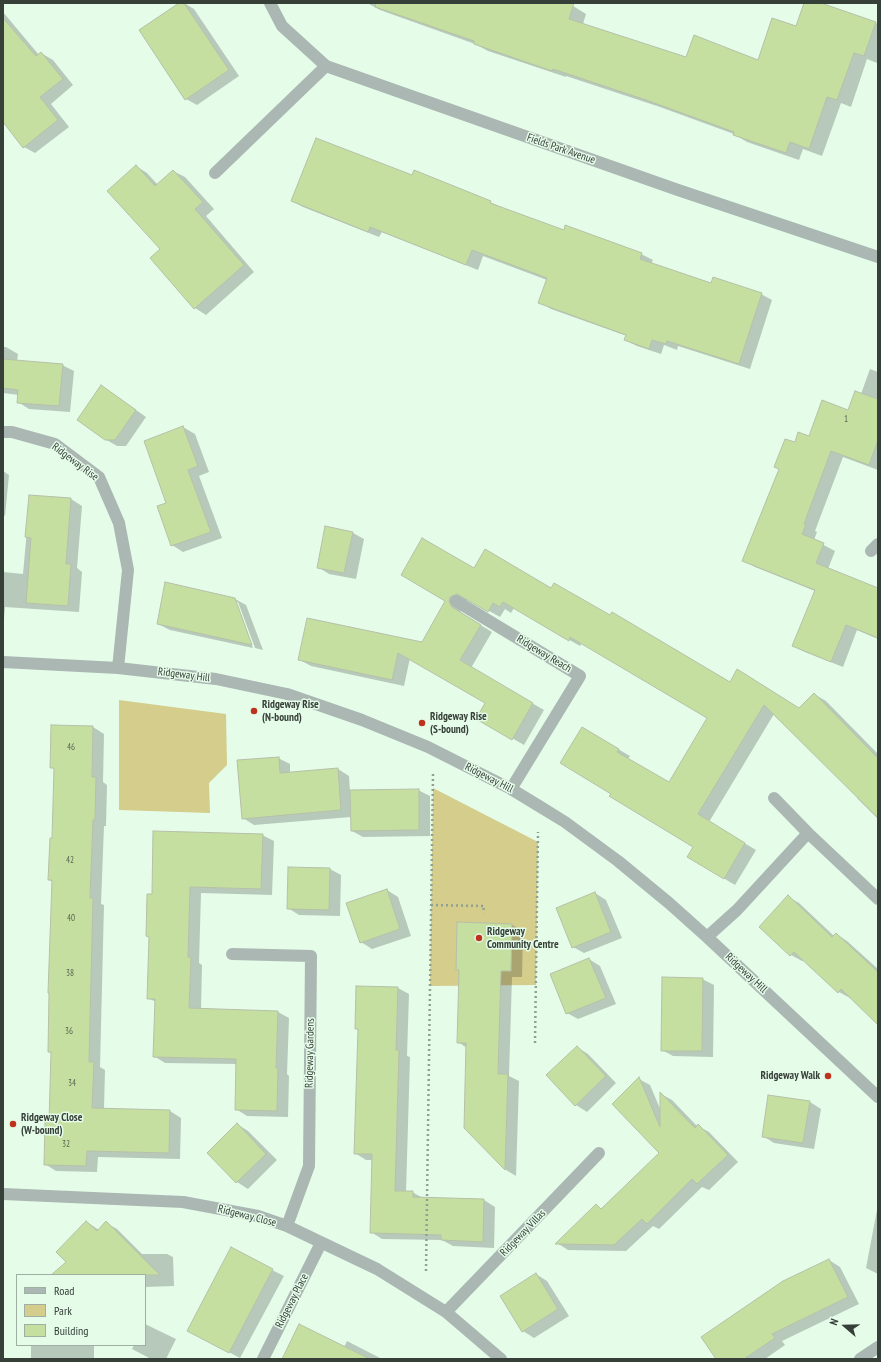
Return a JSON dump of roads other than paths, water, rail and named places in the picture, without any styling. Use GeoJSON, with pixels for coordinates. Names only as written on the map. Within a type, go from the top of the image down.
{"type":"FeatureCollection","features":[{"type":"Feature","properties":{"kind":"street","name":"Fields Park Avenue"},"geometry":{"type":"LineString","coordinates":[[270,3],[282,26],[326,66],[678,190],[878,257]]}},
{"type":"Feature","properties":{"kind":"street"},"geometry":{"type":"LineString","coordinates":[[216,173],[326,66]]}},
{"type":"Feature","properties":{"kind":"street","name":"Ridgeway Rise"},"geometry":{"type":"LineString","coordinates":[[3,432],[12,432],[55,444],[99,477],[120,523],[128,570],[118,668]]}},
{"type":"Feature","properties":{"kind":"street","name":"Ridgeway Reach"},"geometry":{"type":"LineString","coordinates":[[456,601],[580,676],[510,789]]}},
{"type":"Feature","properties":{"kind":"street","name":"Ridgeway Hill"},"geometry":{"type":"LineString","coordinates":[[3,662],[118,668],[216,679],[287,694],[362,720],[433,750],[510,789],[539,806],[565,822],[618,860],[707,937],[878,1097]]}},
{"type":"Feature","properties":{"kind":"street"},"geometry":{"type":"LineString","coordinates":[[774,798],[808,834],[878,900]]}},
{"type":"Feature","properties":{"kind":"street"},"geometry":{"type":"LineString","coordinates":[[707,937],[737,910],[808,834]]}},
{"type":"Feature","properties":{"kind":"street","name":"Ridgeway Gardens"},"geometry":{"type":"LineString","coordinates":[[232,954],[311,956],[309,1166],[287,1226]]}},
{"type":"Feature","properties":{"kind":"street","name":"Ridgeway Villas"},"geometry":{"type":"LineString","coordinates":[[446,1312],[599,1153]]}},
{"type":"Feature","properties":{"kind":"street","name":"Ridgeway Close"},"geometry":{"type":"LineString","coordinates":[[3,1194],[183,1202],[258,1216],[287,1226],[378,1270],[446,1312],[501,1359]]}},
{"type":"Feature","properties":{"kind":"street","name":"Ridgeway Place"},"geometry":{"type":"LineString","coordinates":[[263,1359],[321,1243]]}},
{"type":"Feature","properties":{"kind":"street"},"geometry":{"type":"LineString","coordinates":[[860,1359],[878,1347]]}},
{"type":"Feature","properties":{"kind":"place","name":"Ridgeway Rise (N-bound)"},"geometry":{"type":"Point","coordinates":[254,711]}},
{"type":"Feature","properties":{"kind":"place","name":"Ridgeway Rise (S-bound)"},"geometry":{"type":"Point","coordinates":[422,723]}},
{"type":"Feature","properties":{"kind":"place","name":"Ridgeway Community Centre"},"geometry":{"type":"Point","coordinates":[479,938]}},
{"type":"Feature","properties":{"kind":"place","name":"Ridgeway Walk"},"geometry":{"type":"Point","coordinates":[828,1076]}},
{"type":"Feature","properties":{"kind":"place","name":"Ridgeway Close (W-bound)"},"geometry":{"type":"Point","coordinates":[13,1124]}}]}
